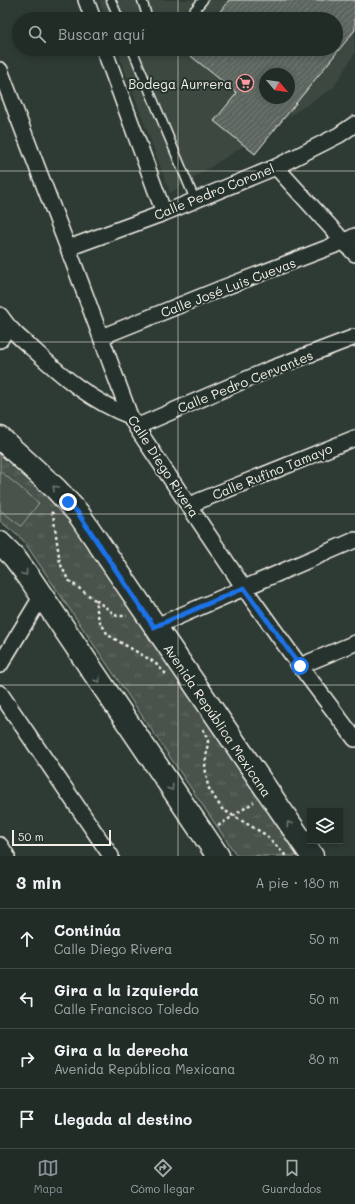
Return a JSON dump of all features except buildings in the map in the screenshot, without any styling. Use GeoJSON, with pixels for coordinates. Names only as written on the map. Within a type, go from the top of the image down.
{"type":"FeatureCollection","features":[{"type":"Feature","properties":{"kind":"main road","name":"Avenida República Mexicana"},"geometry":{"type":"LineString","coordinates":[[0,438],[56,489],[73,507],[312,856]]}},
{"type":"Feature","properties":{"kind":"main road"},"geometry":{"type":"LineString","coordinates":[[0,543],[14,557],[218,856]]}},
{"type":"Feature","properties":{"kind":"street"},"geometry":{"type":"LineString","coordinates":[[86,0],[90,12]]}},
{"type":"Feature","properties":{"kind":"street"},"geometry":{"type":"LineString","coordinates":[[107,56],[164,212]]}},
{"type":"Feature","properties":{"kind":"street","name":"Calle Diego Rivera"},"geometry":{"type":"LineString","coordinates":[[0,70],[133,421],[244,588],[355,739]]}},
{"type":"Feature","properties":{"kind":"street","name":"Calle Pedro Coronel"},"geometry":{"type":"LineString","coordinates":[[68,248],[195,200],[276,167],[339,135],[355,124]]}},
{"type":"Feature","properties":{"kind":"street"},"geometry":{"type":"LineString","coordinates":[[276,167],[349,239],[355,254]]}},
{"type":"Feature","properties":{"kind":"street","name":"Calle José Luis Cuevas"},"geometry":{"type":"LineString","coordinates":[[101,337],[349,239]]}},
{"type":"Feature","properties":{"kind":"street"},"geometry":{"type":"LineString","coordinates":[[3,327],[80,389],[133,421]]}},
{"type":"Feature","properties":{"kind":"street","name":"Calle Pedro Cervantes"},"geometry":{"type":"LineString","coordinates":[[133,421],[355,337]]}},
{"type":"Feature","properties":{"kind":"street","name":"Calle Rufino Tamayo"},"geometry":{"type":"LineString","coordinates":[[189,505],[355,438]]}},
{"type":"Feature","properties":{"kind":"street"},"geometry":{"type":"LineString","coordinates":[[154,627],[355,540]]}},
{"type":"Feature","properties":{"kind":"street"},"geometry":{"type":"LineString","coordinates":[[0,665],[41,597]]}},
{"type":"Feature","properties":{"kind":"street"},"geometry":{"type":"LineString","coordinates":[[300,666],[355,644]]}},
{"type":"Feature","properties":{"kind":"street"},"geometry":{"type":"LineString","coordinates":[[0,693],[111,856]]}},
{"type":"Feature","properties":{"kind":"street"},"geometry":{"type":"LineString","coordinates":[[0,845],[8,856]]}},
{"type":"Feature","properties":{"kind":"lane"},"geometry":{"type":"LineString","coordinates":[[111,0],[116,12]]}},
{"type":"Feature","properties":{"kind":"lane"},"geometry":{"type":"LineString","coordinates":[[142,0],[146,12]]}},
{"type":"Feature","properties":{"kind":"lane"},"geometry":{"type":"LineString","coordinates":[[193,12],[203,0]]}},
{"type":"Feature","properties":{"kind":"lane"},"geometry":{"type":"LineString","coordinates":[[135,56],[195,200]]}},
{"type":"Feature","properties":{"kind":"path"},"geometry":{"type":"LineString","coordinates":[[49,508],[53,514],[60,563],[68,580],[117,616],[128,616],[134,614]]}},
{"type":"Feature","properties":{"kind":"path"},"geometry":{"type":"LineString","coordinates":[[95,600],[99,620],[108,635],[154,662],[167,676]]}},
{"type":"Feature","properties":{"kind":"path"},"geometry":{"type":"LineString","coordinates":[[200,723],[208,741],[205,766],[208,787],[222,808],[266,835],[286,856]]}},
{"type":"Feature","properties":{"kind":"path"},"geometry":{"type":"LineString","coordinates":[[212,830],[257,800]]}},
{"type":"Feature","properties":{"kind":"shaded area"},"geometry":{"type":"Polygon","coordinates":[[[99,0],[355,0],[355,53],[333,88],[170,193],[120,56],[343,56],[343,12],[103,12],[99,0]]]}},
{"type":"Feature","properties":{"kind":"green space"},"geometry":{"type":"Polygon","coordinates":[[[0,452],[67,511],[297,856],[237,856],[23,540],[0,521],[0,452]]]}},
{"type":"Feature","properties":{"kind":"green space"},"geometry":{"type":"Polygon","coordinates":[[[0,471],[39,503],[21,526],[0,510],[0,471]]]}},
{"type":"Feature","properties":{"kind":"place","name":"Bodega Aurrera"},"geometry":{"type":"Point","coordinates":[245,83]}},
{"type":"Feature","properties":{"kind":"route"},"geometry":{"type":"LineString","coordinates":[[68,502],[78,513],[154,627],[244,588],[300,666]]}}]}
